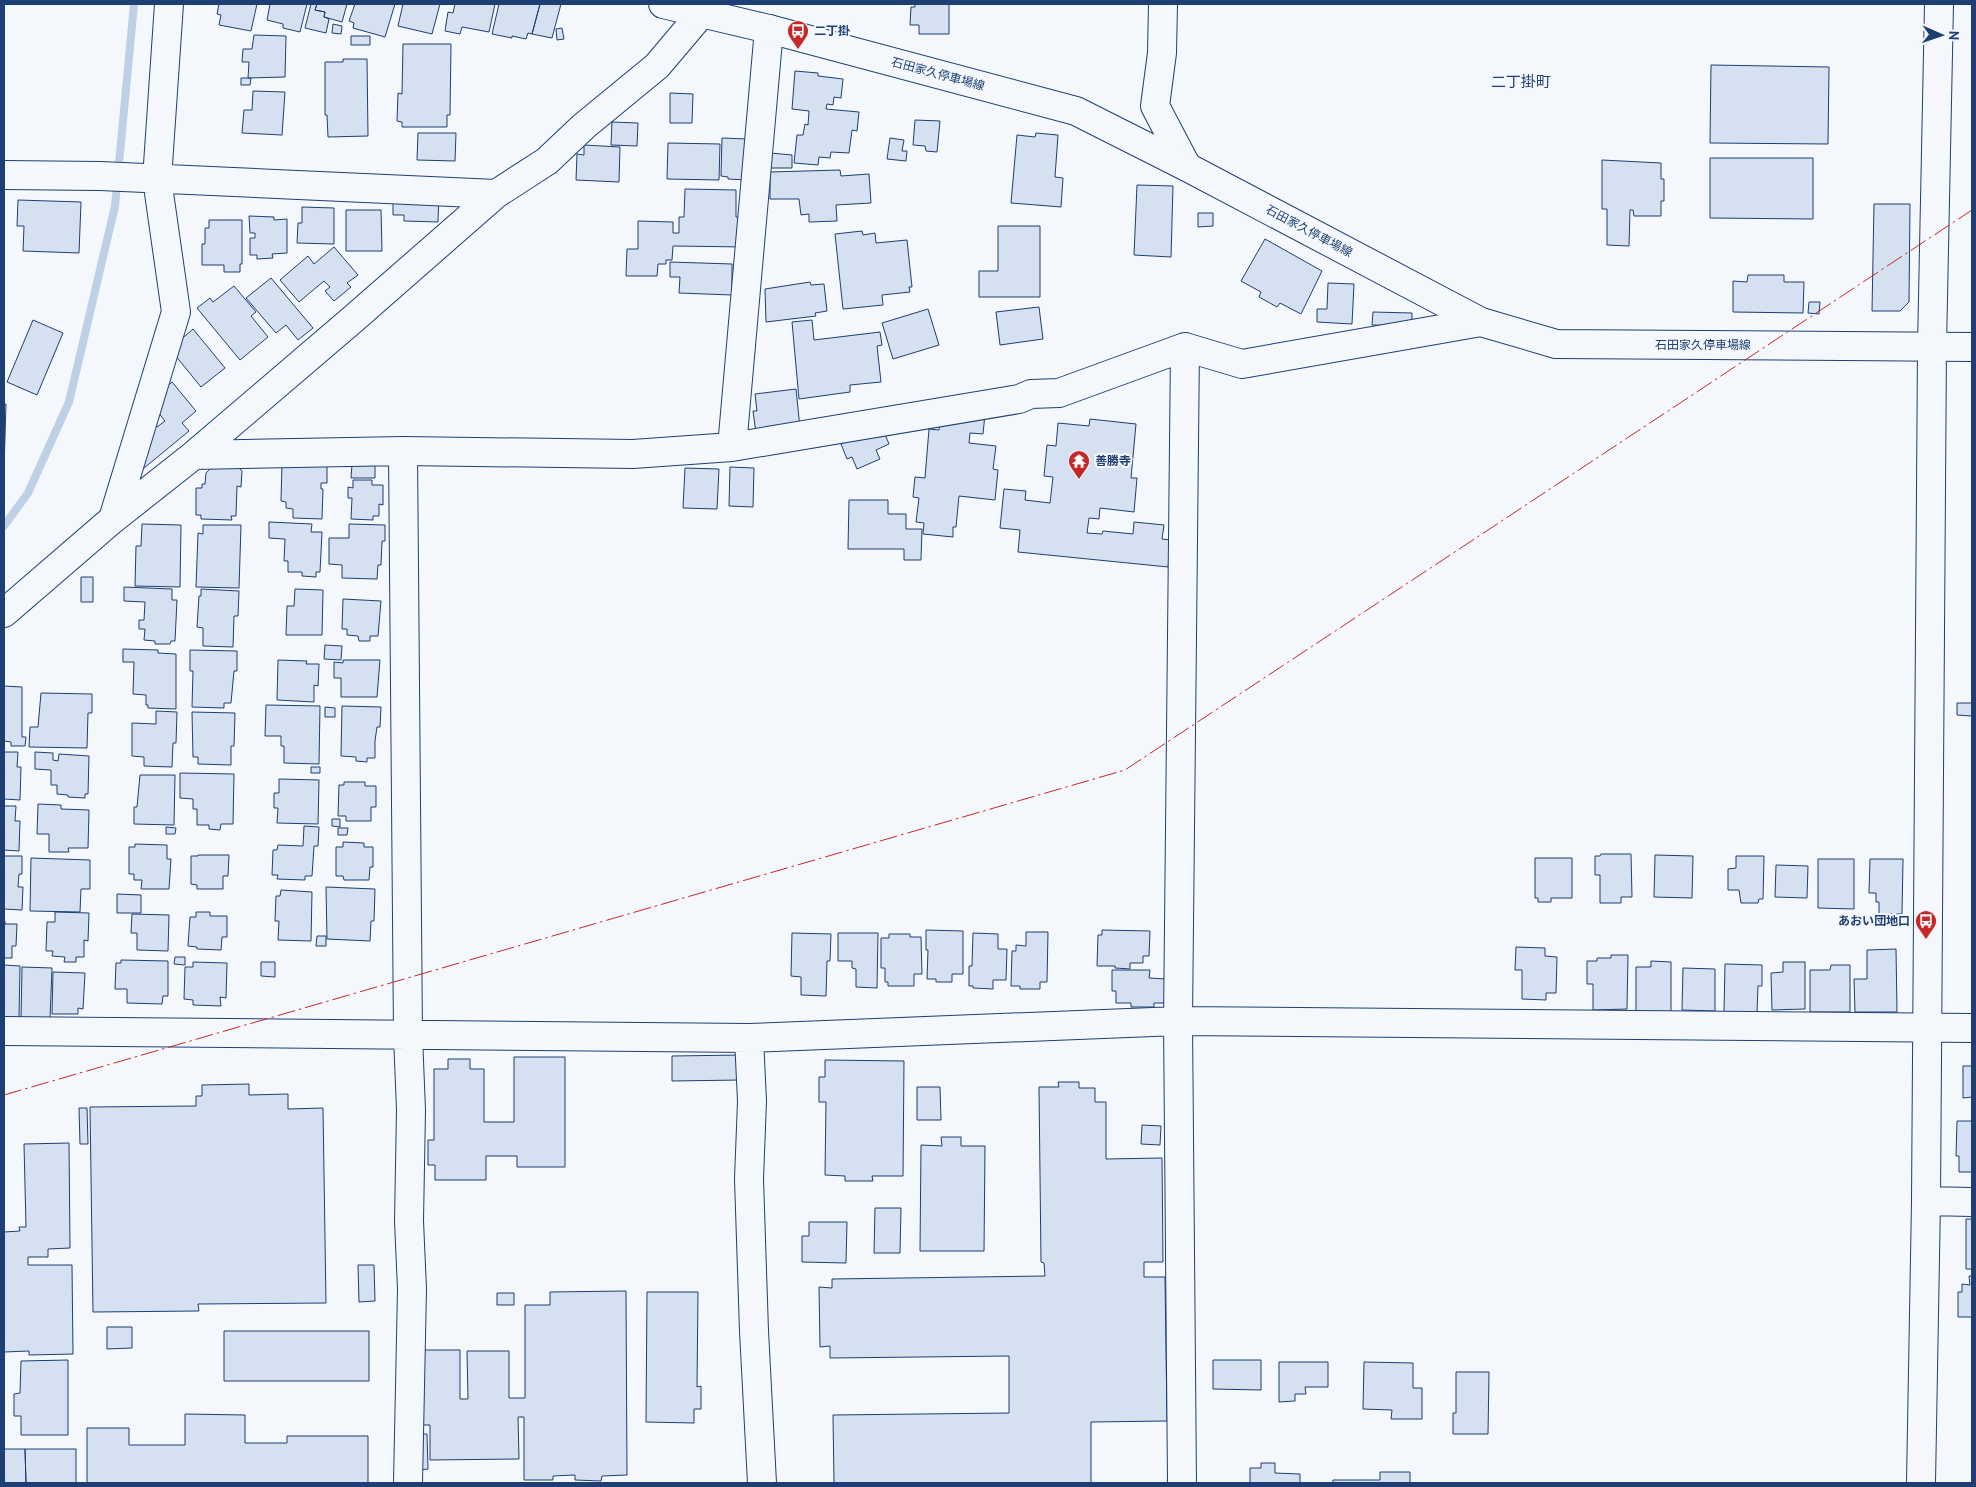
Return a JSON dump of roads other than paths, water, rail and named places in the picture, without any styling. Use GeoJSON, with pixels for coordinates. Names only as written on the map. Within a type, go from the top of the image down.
{"type":"FeatureCollection","features":[{"type":"Feature","properties":{"kind":"street"},"geometry":{"type":"LineString","coordinates":[[113,519],[176,312],[148,178],[169,4]]}},
{"type":"Feature","properties":{"kind":"street","name":"石田家久停車場線"},"geometry":{"type":"LineString","coordinates":[[663,4],[701,9],[1076,111],[1187,167],[1481,322],[1556,344],[1972,347]]}},
{"type":"Feature","properties":{"kind":"street"},"geometry":{"type":"LineString","coordinates":[[1163,4],[1162,53],[1155,106],[1187,167]]}},
{"type":"Feature","properties":{"kind":"street"},"geometry":{"type":"LineString","coordinates":[[1921,1483],[1926,1201],[1932,347],[1939,4]]}},
{"type":"Feature","properties":{"kind":"street"},"geometry":{"type":"LineString","coordinates":[[4,613],[113,519],[194,455],[496,194],[547,160],[584,126],[657,66],[701,9]]}},
{"type":"Feature","properties":{"kind":"street"},"geometry":{"type":"LineString","coordinates":[[732,447],[769,29]]}},
{"type":"Feature","properties":{"kind":"street"},"geometry":{"type":"LineString","coordinates":[[4,175],[100,176],[496,194]]}},
{"type":"Feature","properties":{"kind":"street"},"geometry":{"type":"LineString","coordinates":[[194,455],[404,451],[633,454],[732,447],[1019,399],[1031,394],[1059,393],[1184,347],[1242,364],[1481,322]]}},
{"type":"Feature","properties":{"kind":"street"},"geometry":{"type":"LineString","coordinates":[[1182,1483],[1178,1021],[1184,347]]}},
{"type":"Feature","properties":{"kind":"street"},"geometry":{"type":"LineString","coordinates":[[404,451],[408,1036],[411,1110],[409,1221],[412,1289],[408,1483]]}},
{"type":"Feature","properties":{"kind":"street"},"geometry":{"type":"LineString","coordinates":[[4,1031],[749,1038],[1178,1021],[1972,1028]]}},
{"type":"Feature","properties":{"kind":"street"},"geometry":{"type":"LineString","coordinates":[[749,1038],[752,1101],[749,1179],[762,1483]]}},
{"type":"Feature","properties":{"kind":"street"},"geometry":{"type":"LineString","coordinates":[[1926,1201],[1972,1202]]}},
{"type":"Feature","properties":{"kind":"waterway"},"geometry":{"type":"LineString","coordinates":[[4,526],[28,493],[69,402],[115,206],[134,4]]}},
{"type":"Feature","properties":{"kind":"place","name":"二丁掛"},"geometry":{"type":"Point","coordinates":[798,50]}},
{"type":"Feature","properties":{"kind":"place","name":"善勝寺"},"geometry":{"type":"Point","coordinates":[1079,480]}},
{"type":"Feature","properties":{"kind":"place","name":"あおい団地口"},"geometry":{"type":"Point","coordinates":[1926,940]}},
{"type":"Feature","properties":{"kind":"district","name":"二丁掛町"},"geometry":{"type":"Point","coordinates":[1521,82]}}]}
